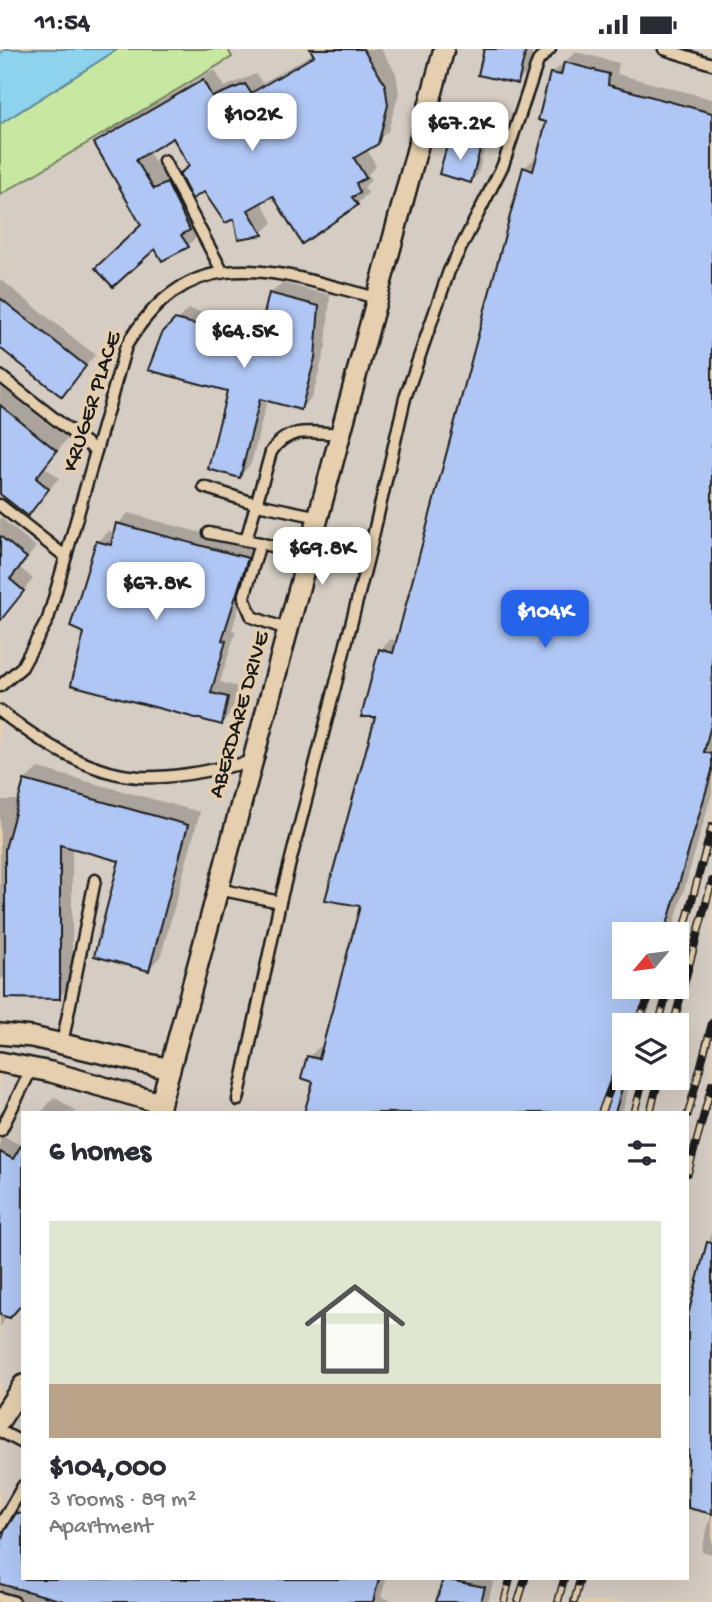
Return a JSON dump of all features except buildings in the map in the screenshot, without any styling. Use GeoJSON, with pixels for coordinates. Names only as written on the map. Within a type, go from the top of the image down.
{"type":"FeatureCollection","features":[{"type":"Feature","properties":{"kind":"street","name":"ABERDARE DRIVE"},"geometry":{"type":"LineString","coordinates":[[2,1066],[32,1068],[159,1108],[250,762],[290,631],[444,49]]}},
{"type":"Feature","properties":{"kind":"street"},"geometry":{"type":"LineString","coordinates":[[0,1034],[62,1044],[170,1069]]}},
{"type":"Feature","properties":{"kind":"street"},"geometry":{"type":"LineString","coordinates":[[3,1409],[21,1387]]}},
{"type":"Feature","properties":{"kind":"lane"},"geometry":{"type":"LineString","coordinates":[[238,1100],[280,902],[368,558],[405,398],[449,271],[503,165],[538,61],[550,49]]}},
{"type":"Feature","properties":{"kind":"lane"},"geometry":{"type":"LineString","coordinates":[[664,49],[712,64]]}},
{"type":"Feature","properties":{"kind":"lane"},"geometry":{"type":"LineString","coordinates":[[164,161],[222,271]]}},
{"type":"Feature","properties":{"kind":"lane","name":"KRUGER PLACE"},"geometry":{"type":"LineString","coordinates":[[0,686],[22,667],[38,642],[66,557],[126,346],[141,320],[170,295],[195,279],[222,271],[246,269],[288,276],[377,298]]}},
{"type":"Feature","properties":{"kind":"lane"},"geometry":{"type":"LineString","coordinates":[[0,376],[96,451]]}},
{"type":"Feature","properties":{"kind":"lane"},"geometry":{"type":"LineString","coordinates":[[246,540],[271,452],[277,442],[298,432],[342,434]]}},
{"type":"Feature","properties":{"kind":"lane"},"geometry":{"type":"LineString","coordinates":[[204,487],[257,505],[320,517]]}},
{"type":"Feature","properties":{"kind":"lane"},"geometry":{"type":"LineString","coordinates":[[0,505],[66,557]]}},
{"type":"Feature","properties":{"kind":"lane"},"geometry":{"type":"LineString","coordinates":[[209,533],[309,556]]}},
{"type":"Feature","properties":{"kind":"lane"},"geometry":{"type":"LineString","coordinates":[[261,543],[244,598],[245,606],[252,617],[290,631]]}},
{"type":"Feature","properties":{"kind":"lane"},"geometry":{"type":"LineString","coordinates":[[0,711],[40,738],[97,768],[137,777],[172,776],[250,762]]}},
{"type":"Feature","properties":{"kind":"lane"},"geometry":{"type":"LineString","coordinates":[[62,1044],[95,880]]}},
{"type":"Feature","properties":{"kind":"lane"},"geometry":{"type":"LineString","coordinates":[[218,889],[280,902]]}},
{"type":"Feature","properties":{"kind":"lane"},"geometry":{"type":"LineString","coordinates":[[1,1130],[32,1068]]}},
{"type":"Feature","properties":{"kind":"lane"},"geometry":{"type":"LineString","coordinates":[[0,1431],[21,1442]]}},
{"type":"Feature","properties":{"kind":"lane"},"geometry":{"type":"LineString","coordinates":[[0,1526],[21,1489]]}},
{"type":"Feature","properties":{"kind":"lane"},"geometry":{"type":"LineString","coordinates":[[0,1598],[14,1602]]}},
{"type":"Feature","properties":{"kind":"shaded area"},"geometry":{"type":"Polygon","coordinates":[[[228,49],[712,49],[712,1602],[0,1602],[0,195],[232,57],[228,49]]]}},
{"type":"Feature","properties":{"kind":"green space"},"geometry":{"type":"Polygon","coordinates":[[[118,49],[228,49],[232,57],[0,195],[0,124],[118,49]]]}},
{"type":"Feature","properties":{"kind":"water"},"geometry":{"type":"Polygon","coordinates":[[[6,49],[118,49],[0,124],[0,53],[6,49]]]}},
{"type":"Feature","properties":{"kind":"railway"},"geometry":{"type":"LineString","coordinates":[[686,922],[712,826]]}},
{"type":"Feature","properties":{"kind":"railway"},"geometry":{"type":"LineString","coordinates":[[676,1013],[712,881]]}},
{"type":"Feature","properties":{"kind":"railway"},"geometry":{"type":"LineString","coordinates":[[642,1013],[648,999]]}},
{"type":"Feature","properties":{"kind":"railway"},"geometry":{"type":"LineString","coordinates":[[661,1013],[666,999]]}},
{"type":"Feature","properties":{"kind":"railway"},"geometry":{"type":"LineString","coordinates":[[689,1111],[712,1023]]}},
{"type":"Feature","properties":{"kind":"railway"},"geometry":{"type":"LineString","coordinates":[[602,1111],[612,1084]]}},
{"type":"Feature","properties":{"kind":"railway"},"geometry":{"type":"LineString","coordinates":[[689,1169],[712,1084]]}},
{"type":"Feature","properties":{"kind":"railway"},"geometry":{"type":"LineString","coordinates":[[635,1111],[641,1090]]}},
{"type":"Feature","properties":{"kind":"railway"},"geometry":{"type":"LineString","coordinates":[[651,1111],[656,1090]]}},
{"type":"Feature","properties":{"kind":"railway"},"geometry":{"type":"LineString","coordinates":[[504,1602],[510,1580]]}},
{"type":"Feature","properties":{"kind":"railway"},"geometry":{"type":"LineString","coordinates":[[518,1602],[525,1580]]}},
{"type":"Feature","properties":{"kind":"railway"},"geometry":{"type":"LineString","coordinates":[[558,1602],[564,1580]]}},
{"type":"Feature","properties":{"kind":"railway"},"geometry":{"type":"LineString","coordinates":[[574,1602],[580,1580]]}}]}
